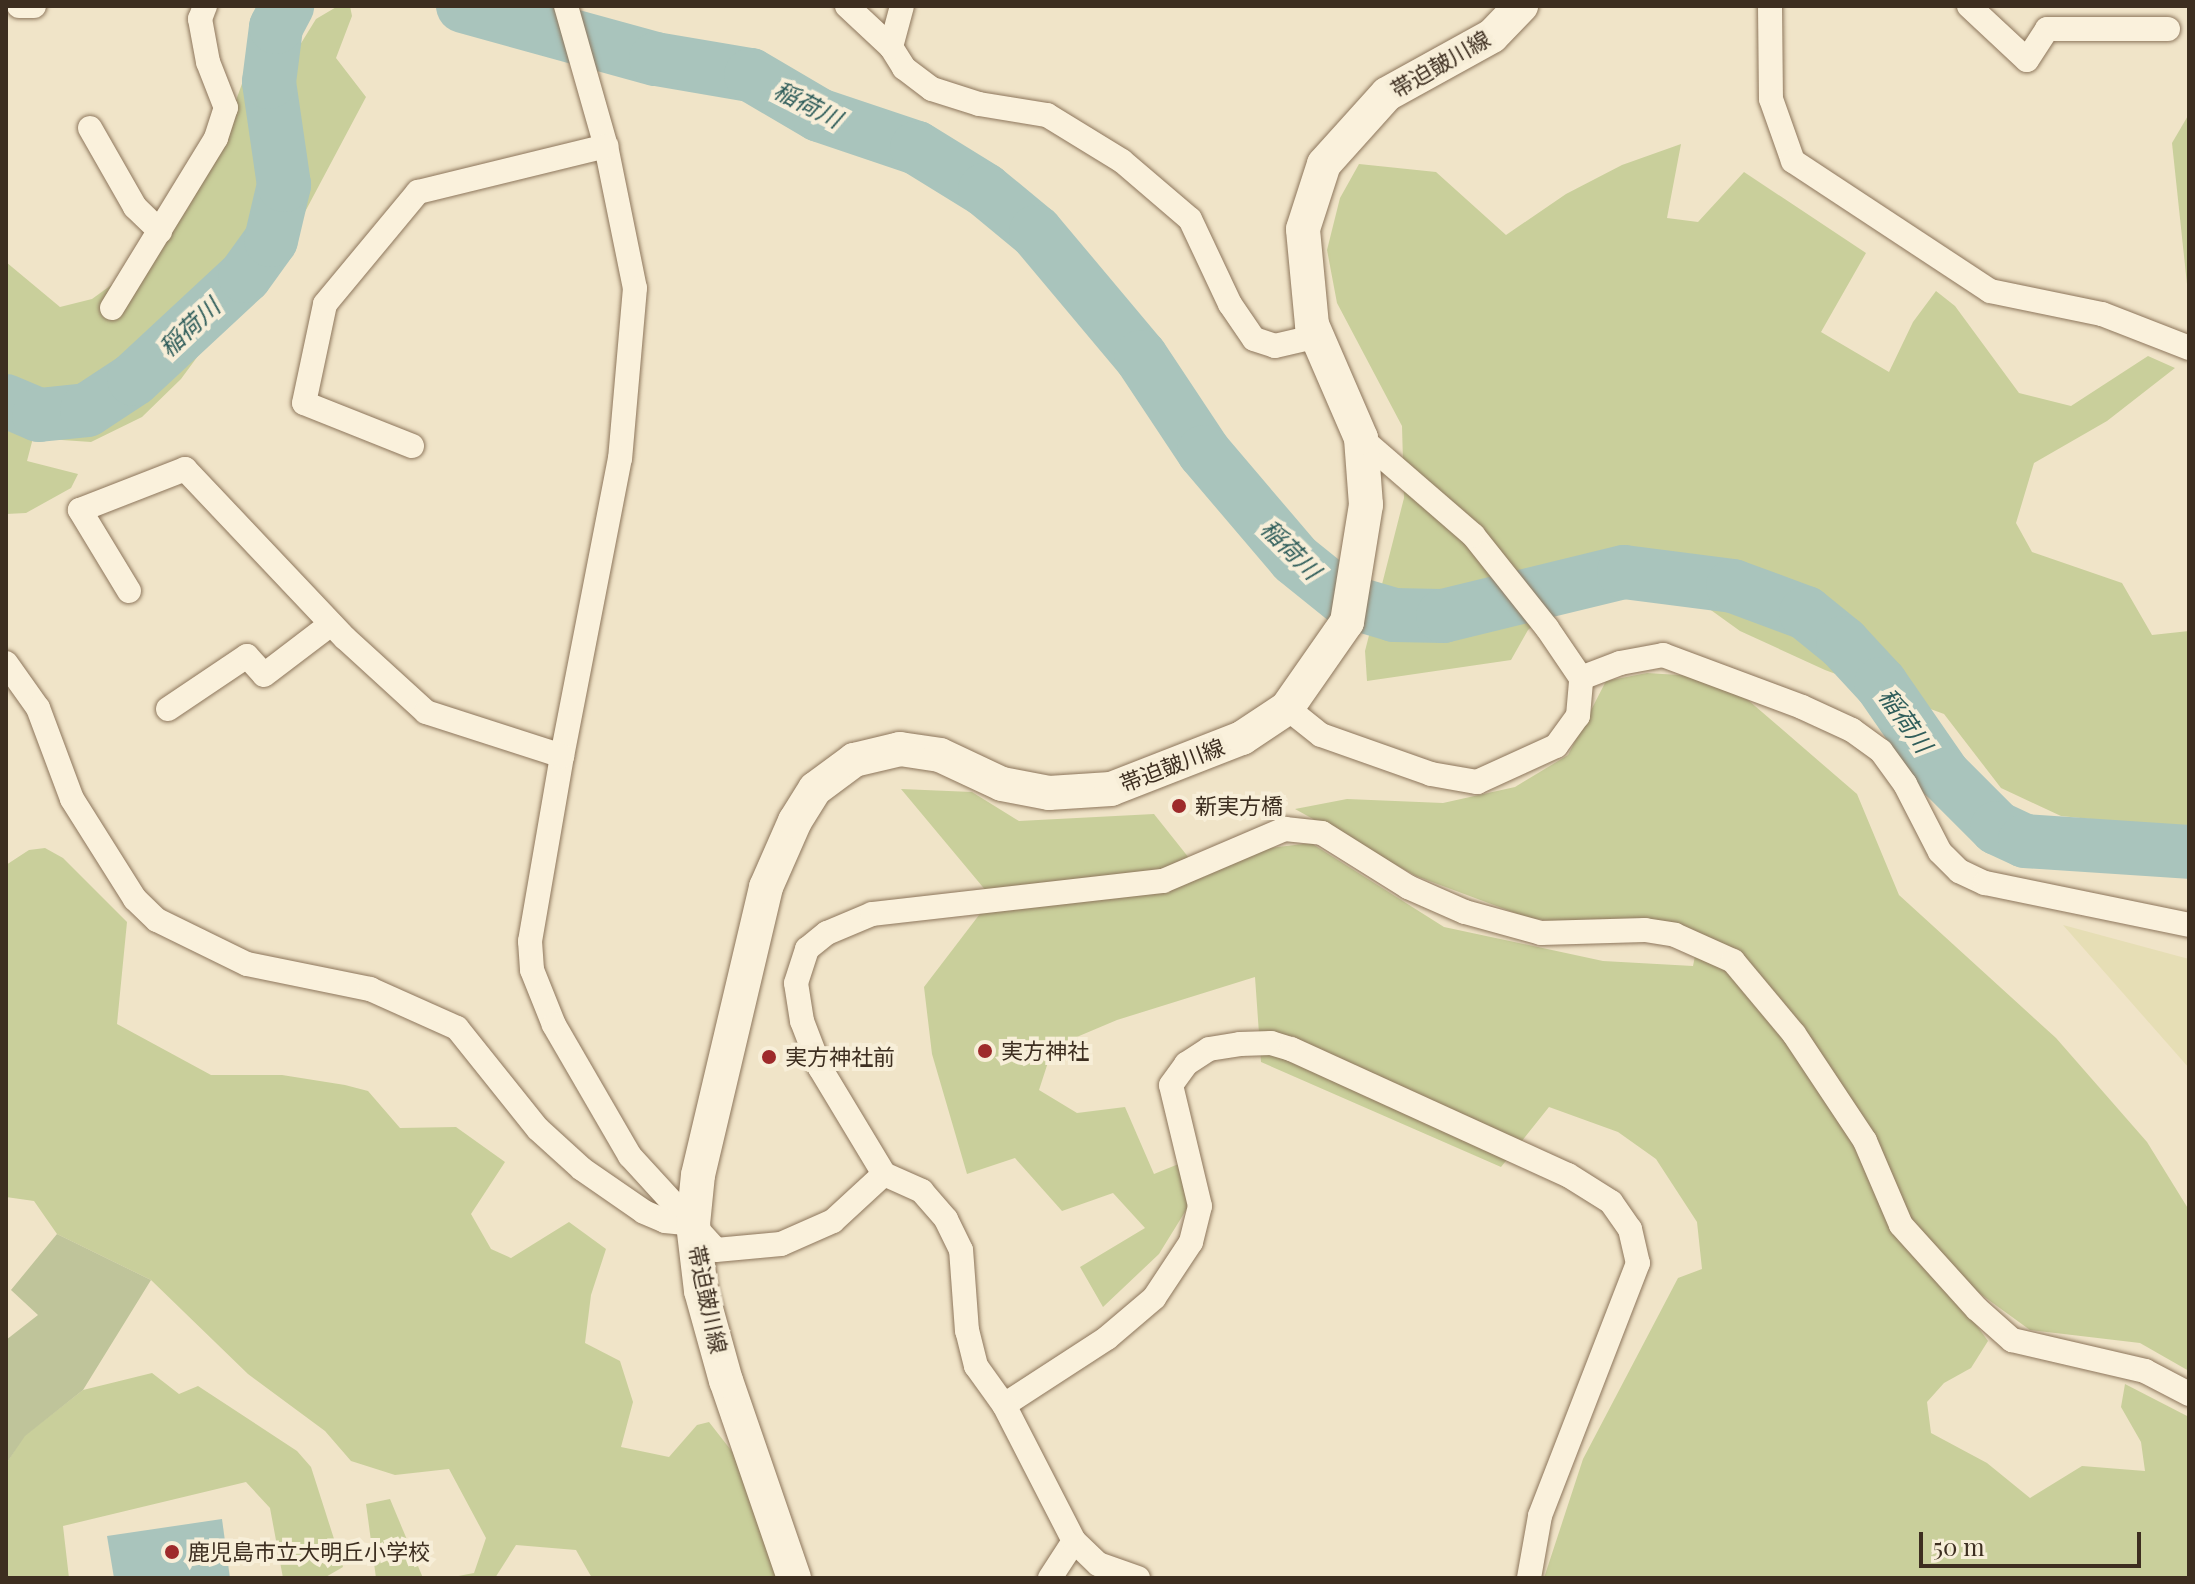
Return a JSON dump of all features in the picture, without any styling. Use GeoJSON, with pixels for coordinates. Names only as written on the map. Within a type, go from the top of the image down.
{"type":"FeatureCollection","features":[{"type":"Feature","properties":{"kind":"street"},"geometry":{"type":"LineString","coordinates":[[19,6],[34,6]]}},
{"type":"Feature","properties":{"kind":"street"},"geometry":{"type":"LineString","coordinates":[[112,308],[216,138],[226,108],[208,62],[200,19],[205,6]]}},
{"type":"Feature","properties":{"kind":"street"},"geometry":{"type":"LineString","coordinates":[[566,6],[606,146],[635,288],[620,458],[562,756],[530,941],[532,970],[554,1025],[630,1156],[716,1250],[781,1244],[833,1221],[884,1174]]}},
{"type":"Feature","properties":{"kind":"street"},"geometry":{"type":"LineString","coordinates":[[847,6],[891,47],[904,68],[932,89],[979,104],[1047,115],[1122,161],[1190,219],[1230,304],[1254,339],[1275,346],[1318,336]]}},
{"type":"Feature","properties":{"kind":"street"},"geometry":{"type":"LineString","coordinates":[[891,47],[902,6]]}},
{"type":"Feature","properties":{"kind":"street","name":"帯迫皷川線"},"geometry":{"type":"LineString","coordinates":[[794,1578],[726,1381],[701,1291],[693,1224],[698,1175],[766,887],[795,821],[815,789],[854,760],[900,749],[940,755],[1002,784],[1049,793],[1111,789],[1242,738],[1287,708],[1347,622],[1366,505],[1361,438],[1318,336],[1303,229],[1324,164],[1387,94],[1492,36],[1521,6]]}},
{"type":"Feature","properties":{"kind":"street"},"geometry":{"type":"LineString","coordinates":[[1770,6],[1771,99],[1793,161],[1990,291],[2102,314],[2189,348]]}},
{"type":"Feature","properties":{"kind":"street"},"geometry":{"type":"LineString","coordinates":[[1969,6],[1987,28],[2027,60],[2047,29],[2168,29]]}},
{"type":"Feature","properties":{"kind":"street"},"geometry":{"type":"LineString","coordinates":[[90,128],[135,207],[160,231]]}},
{"type":"Feature","properties":{"kind":"street"},"geometry":{"type":"LineString","coordinates":[[412,446],[304,403],[325,304],[418,192],[606,146]]}},
{"type":"Feature","properties":{"kind":"street"},"geometry":{"type":"LineString","coordinates":[[1287,708],[1321,735],[1431,774],[1477,782],[1556,746],[1578,716],[1581,678],[1547,628],[1473,535],[1361,438]]}},
{"type":"Feature","properties":{"kind":"street"},"geometry":{"type":"LineString","coordinates":[[129,591],[80,510],[185,469],[331,624],[426,712],[562,756]]}},
{"type":"Feature","properties":{"kind":"street"},"geometry":{"type":"LineString","coordinates":[[168,709],[247,656],[264,675],[331,624]]}},
{"type":"Feature","properties":{"kind":"street"},"geometry":{"type":"LineString","coordinates":[[1581,678],[1620,663],[1663,655],[1802,707],[1852,730],[1881,751],[1905,784],[1940,852],[1959,871],[1985,883],[2189,925]]}},
{"type":"Feature","properties":{"kind":"street"},"geometry":{"type":"LineString","coordinates":[[6,663],[38,708],[72,799],[135,899],[157,920],[247,964],[370,989],[457,1028],[538,1129],[582,1169],[644,1212],[665,1221],[693,1224]]}},
{"type":"Feature","properties":{"kind":"street"},"geometry":{"type":"LineString","coordinates":[[1138,1578],[1098,1564],[1074,1541],[1004,1405],[976,1366],[967,1331],[961,1250],[946,1219],[922,1191],[884,1174],[820,1068],[802,1021],[796,983],[807,949],[827,933],[872,914],[1163,881],[1285,829],[1322,833],[1408,887],[1465,912],[1541,933],[1645,930],[1675,935],[1733,961],[1831,1085],[1865,1141],[1901,1225],[1977,1309],[2012,1340],[2145,1371],[2189,1394]]}},
{"type":"Feature","properties":{"kind":"street"},"geometry":{"type":"LineString","coordinates":[[1004,1405],[1107,1338],[1154,1298],[1191,1242],[1200,1206],[1171,1085],[1186,1064],[1209,1049],[1225,1046],[1271,1043],[1291,1049],[1568,1175],[1611,1202],[1630,1229],[1638,1263],[1540,1516],[1529,1578]]}},
{"type":"Feature","properties":{"kind":"street"},"geometry":{"type":"LineString","coordinates":[[1050,1578],[1074,1541]]}},
{"type":"Feature","properties":{"kind":"shaded area"},"geometry":{"type":"Polygon","coordinates":[[[2063,925],[2189,959],[2189,1068],[2063,925]]]}},
{"type":"Feature","properties":{"kind":"green space"},"geometry":{"type":"Polygon","coordinates":[[[338,6],[350,6],[352,16],[336,58],[366,97],[272,274],[231,311],[181,379],[142,417],[91,442],[33,438],[27,461],[78,474],[71,488],[26,513],[6,514],[6,262],[60,307],[92,299],[157,252],[188,208],[219,147],[243,81],[295,53],[316,19],[338,6]]]}},
{"type":"Feature","properties":{"kind":"green space"},"geometry":{"type":"Polygon","coordinates":[[[2189,114],[2189,303],[2172,143],[2189,114]]]}},
{"type":"Feature","properties":{"kind":"green space"},"geometry":{"type":"Polygon","coordinates":[[[1681,144],[1667,218],[1698,222],[1744,172],[1866,253],[1821,332],[1889,372],[1913,322],[1936,291],[1955,306],[2019,393],[2071,406],[2148,356],[2175,368],[2107,421],[2034,463],[2016,523],[2032,552],[2122,583],[2152,635],[2189,631],[2189,829],[2061,816],[2001,788],[1944,714],[1825,670],[1740,631],[1683,590],[1589,589],[1554,607],[1528,630],[1511,660],[1367,681],[1365,651],[1404,498],[1402,426],[1337,303],[1327,250],[1340,198],[1359,164],[1436,172],[1506,235],[1566,194],[1622,165],[1681,144]]]}},
{"type":"Feature","properties":{"kind":"green space"},"geometry":{"type":"Polygon","coordinates":[[[1647,673],[1695,676],[1748,700],[1857,794],[1899,895],[2056,1038],[2147,1142],[2189,1210],[2189,1371],[2140,1343],[2030,1330],[1924,1253],[1988,1341],[1971,1368],[1944,1383],[1927,1402],[1931,1433],[1987,1463],[2030,1498],[2082,1466],[2145,1471],[2141,1442],[2121,1407],[2125,1384],[2189,1417],[2189,1578],[1544,1578],[1583,1459],[1678,1278],[1702,1269],[1697,1222],[1656,1159],[1618,1132],[1549,1107],[1501,1167],[1261,1062],[1255,977],[1117,1020],[1053,1047],[1039,1090],[1077,1113],[1125,1107],[1154,1174],[1181,1163],[1188,1207],[1159,1254],[1103,1307],[1080,1267],[1145,1228],[1113,1193],[1062,1211],[1015,1158],[967,1174],[932,1054],[924,987],[992,898],[901,789],[972,792],[1019,821],[1154,814],[1189,858],[1311,843],[1444,927],[1603,961],[1693,966],[1698,941],[1529,918],[1416,876],[1295,809],[1347,799],[1443,803],[1515,787],[1568,755],[1606,681],[1647,673]]]}},
{"type":"Feature","properties":{"kind":"green space"},"geometry":{"type":"Polygon","coordinates":[[[45,848],[63,858],[127,922],[117,1024],[211,1075],[282,1075],[345,1085],[368,1091],[400,1128],[456,1127],[505,1162],[471,1214],[491,1249],[511,1258],[569,1222],[606,1249],[591,1295],[585,1343],[620,1361],[633,1402],[621,1447],[669,1457],[697,1425],[709,1422],[741,1463],[779,1578],[592,1578],[576,1550],[516,1545],[495,1578],[448,1578],[474,1573],[486,1538],[449,1469],[395,1475],[351,1461],[325,1431],[248,1374],[151,1280],[57,1234],[34,1201],[6,1197],[6,865],[29,850],[45,848]]]}},
{"type":"Feature","properties":{"kind":"green space"},"geometry":{"type":"Polygon","coordinates":[[[57,1234],[151,1280],[83,1390],[25,1436],[6,1464],[6,1340],[38,1315],[11,1290],[57,1234]]]}},
{"type":"Feature","properties":{"kind":"green space"},"geometry":{"type":"Polygon","coordinates":[[[152,1373],[179,1394],[198,1386],[297,1451],[311,1467],[343,1567],[324,1578],[283,1578],[270,1508],[246,1482],[63,1526],[69,1578],[6,1578],[6,1464],[24,1436],[83,1390],[152,1373]]]}},
{"type":"Feature","properties":{"kind":"green space"},"geometry":{"type":"Polygon","coordinates":[[[390,1499],[423,1578],[376,1578],[366,1504],[390,1499]]]}},
{"type":"Feature","properties":{"kind":"water"},"geometry":{"type":"Polygon","coordinates":[[[222,1519],[230,1578],[114,1578],[107,1536],[222,1519]]]}},
{"type":"Feature","properties":{"kind":"waterway","name":"稲荷川"},"geometry":{"type":"LineString","coordinates":[[6,401],[39,415],[87,410],[134,379],[245,276],[271,240],[284,185],[269,82],[276,27],[287,6]]}},
{"type":"Feature","properties":{"kind":"waterway","name":"稲荷川"},"geometry":{"type":"LineString","coordinates":[[463,6],[656,59],[751,75],[819,115],[917,148],[985,190],[1036,232],[1141,357],[1204,452],[1295,559],[1347,601],[1394,615],[1443,616],[1624,572],[1733,586],[1806,613],[1843,643],[1881,684],[1944,775],[1997,828],[2025,841],[2189,852]]}},
{"type":"Feature","properties":{"kind":"place","name":"新実方橋"},"geometry":{"type":"Point","coordinates":[1179,806]}},
{"type":"Feature","properties":{"kind":"place","name":"実方神社"},"geometry":{"type":"Point","coordinates":[985,1051]}},
{"type":"Feature","properties":{"kind":"place","name":"実方神社前"},"geometry":{"type":"Point","coordinates":[769,1057]}},
{"type":"Feature","properties":{"kind":"place","name":"鹿児島市立大明丘小学校"},"geometry":{"type":"Point","coordinates":[172,1552]}}]}
